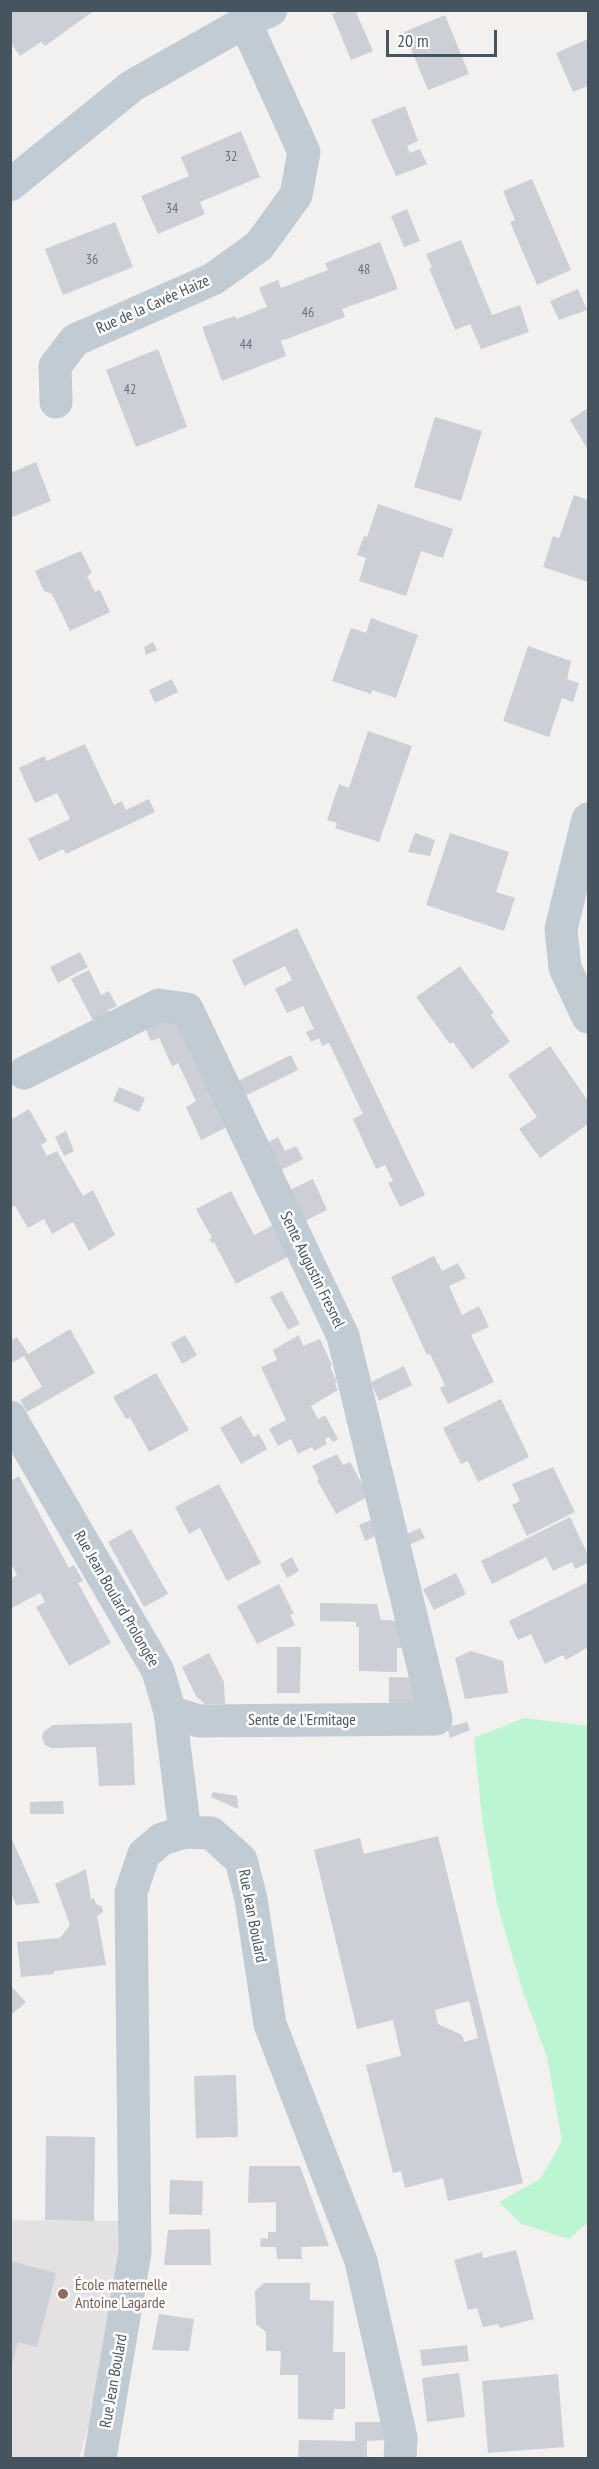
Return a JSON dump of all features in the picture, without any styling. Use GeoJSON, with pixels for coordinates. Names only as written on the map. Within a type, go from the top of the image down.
{"type":"FeatureCollection","features":[{"type":"Feature","properties":{"kind":"street","name":"Rue de la Cavée Haize"},"geometry":{"type":"LineString","coordinates":[[10,185],[132,86],[258,16],[304,153],[296,195],[259,246],[213,279],[75,340],[55,366],[56,402]]}},
{"type":"Feature","properties":{"kind":"street"},"geometry":{"type":"LineString","coordinates":[[588,819],[561,929],[565,968],[588,1017]]}},
{"type":"Feature","properties":{"kind":"street","name":"Sente Augustin Fresnel"},"geometry":{"type":"LineString","coordinates":[[24,1073],[159,1005],[187,1009],[344,1336],[436,1719]]}},
{"type":"Feature","properties":{"kind":"street","name":"Rue Jean Boulard Prolongée"},"geometry":{"type":"LineString","coordinates":[[10,1417],[158,1671],[170,1712],[185,1832]]}},
{"type":"Feature","properties":{"kind":"street","name":"Sente de l'Ermitage"},"geometry":{"type":"LineString","coordinates":[[170,1712],[199,1721],[436,1719]]}},
{"type":"Feature","properties":{"kind":"street","name":"Rue Jean Boulard"},"geometry":{"type":"LineString","coordinates":[[100,2458],[135,2252],[131,1892],[144,1854],[162,1839],[185,1832],[211,1833],[241,1860],[250,1899],[270,2024],[361,2261],[401,2438],[400,2458]]}},
{"type":"Feature","properties":{"kind":"shaded area","name":"École maternelle Antoine Lagarde"},"geometry":{"type":"Polygon","coordinates":[[[11,2220],[121,2221],[121,2244],[93,2412],[79,2458],[11,2458],[11,2220]]]}},
{"type":"Feature","properties":{"kind":"green space"},"geometry":{"type":"Polygon","coordinates":[[[524,1718],[588,1726],[588,2222],[569,2239],[521,2224],[499,2202],[540,2179],[562,2141],[547,2057],[523,1992],[497,1904],[482,1819],[474,1738],[524,1718]]]}},
{"type":"Feature","properties":{"kind":"building"},"geometry":{"type":"Polygon","coordinates":[[[10,10],[95,10],[45,46],[41,42],[20,56],[10,42],[10,10]]]}},
{"type":"Feature","properties":{"kind":"building"},"geometry":{"type":"Polygon","coordinates":[[[342,10],[355,10],[373,51],[351,60],[332,14],[342,10]]]}},
{"type":"Feature","properties":{"kind":"building"},"geometry":{"type":"Polygon","coordinates":[[[445,15],[469,74],[428,90],[404,32],[445,15]]]}},
{"type":"Feature","properties":{"kind":"building"},"geometry":{"type":"Polygon","coordinates":[[[588,39],[588,86],[573,92],[556,53],[588,39]]]}},
{"type":"Feature","properties":{"kind":"building"},"geometry":{"type":"Polygon","coordinates":[[[405,106],[418,141],[407,146],[410,153],[420,149],[427,164],[396,176],[371,120],[405,106]]]}},
{"type":"Feature","properties":{"kind":"building"},"geometry":{"type":"Polygon","coordinates":[[[241,131],[260,177],[200,202],[205,214],[158,234],[141,196],[189,176],[181,157],[241,131]]]}},
{"type":"Feature","properties":{"kind":"building"},"geometry":{"type":"Polygon","coordinates":[[[532,179],[571,270],[537,285],[510,222],[515,220],[503,191],[532,179]]]}},
{"type":"Feature","properties":{"kind":"building"},"geometry":{"type":"Polygon","coordinates":[[[407,209],[420,241],[404,247],[391,216],[407,209]]]}},
{"type":"Feature","properties":{"kind":"building"},"geometry":{"type":"Polygon","coordinates":[[[115,222],[133,267],[63,295],[45,249],[115,222]]]}},
{"type":"Feature","properties":{"kind":"building"},"geometry":{"type":"Polygon","coordinates":[[[461,240],[492,315],[520,305],[529,332],[481,349],[470,324],[455,330],[429,268],[432,267],[426,254],[461,240]]]}},
{"type":"Feature","properties":{"kind":"building"},"geometry":{"type":"Polygon","coordinates":[[[380,242],[398,289],[342,309],[345,317],[281,341],[286,356],[222,381],[202,327],[235,316],[236,319],[267,307],[259,288],[278,280],[281,288],[328,270],[325,263],[380,242]]]}},
{"type":"Feature","properties":{"kind":"building"},"geometry":{"type":"Polygon","coordinates":[[[578,289],[587,310],[559,320],[550,301],[578,289]]]}},
{"type":"Feature","properties":{"kind":"building"},"geometry":{"type":"Polygon","coordinates":[[[158,349],[187,427],[136,447],[106,370],[158,349]]]}},
{"type":"Feature","properties":{"kind":"building"},"geometry":{"type":"Polygon","coordinates":[[[588,408],[588,450],[570,420],[588,408]]]}},
{"type":"Feature","properties":{"kind":"building"},"geometry":{"type":"Polygon","coordinates":[[[435,417],[482,431],[461,501],[414,487],[435,417]]]}},
{"type":"Feature","properties":{"kind":"building"},"geometry":{"type":"Polygon","coordinates":[[[36,462],[51,501],[10,518],[10,473],[36,462]]]}},
{"type":"Feature","properties":{"kind":"building"},"geometry":{"type":"Polygon","coordinates":[[[574,495],[588,500],[588,582],[543,567],[553,536],[559,538],[574,495]]]}},
{"type":"Feature","properties":{"kind":"building"},"geometry":{"type":"Polygon","coordinates":[[[378,504],[453,529],[443,558],[421,551],[406,596],[359,581],[366,558],[357,555],[364,536],[367,537],[378,504]]]}},
{"type":"Feature","properties":{"kind":"building"},"geometry":{"type":"Polygon","coordinates":[[[81,551],[92,573],[87,576],[95,592],[100,590],[110,612],[70,631],[52,594],[44,591],[35,571],[81,551]]]}},
{"type":"Feature","properties":{"kind":"building"},"geometry":{"type":"Polygon","coordinates":[[[371,618],[418,635],[396,698],[372,690],[371,694],[332,681],[351,628],[366,633],[371,618]]]}},
{"type":"Feature","properties":{"kind":"building"},"geometry":{"type":"Polygon","coordinates":[[[153,642],[157,650],[146,655],[144,647],[153,642]]]}},
{"type":"Feature","properties":{"kind":"building"},"geometry":{"type":"Polygon","coordinates":[[[528,646],[571,661],[567,679],[579,683],[573,702],[562,698],[549,737],[503,721],[528,646]]]}},
{"type":"Feature","properties":{"kind":"building"},"geometry":{"type":"Polygon","coordinates":[[[172,679],[178,692],[155,703],[149,690],[172,679]]]}},
{"type":"Feature","properties":{"kind":"building"},"geometry":{"type":"Polygon","coordinates":[[[368,731],[412,746],[379,842],[335,828],[337,823],[327,820],[339,784],[349,788],[368,731]]]}},
{"type":"Feature","properties":{"kind":"building"},"geometry":{"type":"Polygon","coordinates":[[[85,744],[114,805],[122,801],[126,810],[149,799],[155,812],[66,854],[63,849],[39,861],[28,839],[70,819],[57,793],[35,803],[19,768],[44,756],[47,761],[85,744]]]}},
{"type":"Feature","properties":{"kind":"building"},"geometry":{"type":"Polygon","coordinates":[[[415,833],[435,840],[430,856],[408,852],[415,833]]]}},
{"type":"Feature","properties":{"kind":"building"},"geometry":{"type":"Polygon","coordinates":[[[450,833],[509,852],[496,892],[515,898],[504,931],[426,905],[450,833]]]}},
{"type":"Feature","properties":{"kind":"building"},"geometry":{"type":"Polygon","coordinates":[[[297,928],[425,1195],[400,1207],[388,1183],[393,1181],[385,1165],[376,1169],[353,1119],[363,1114],[329,1043],[322,1046],[319,1038],[311,1042],[306,1032],[314,1029],[303,1006],[287,1013],[275,989],[292,980],[285,966],[244,986],[232,960],[297,928]]]}},
{"type":"Feature","properties":{"kind":"building"},"geometry":{"type":"Polygon","coordinates":[[[80,952],[88,967],[58,983],[50,967],[80,952]]]}},
{"type":"Feature","properties":{"kind":"building"},"geometry":{"type":"Polygon","coordinates":[[[460,966],[494,1013],[491,1015],[510,1042],[472,1069],[453,1042],[450,1044],[416,997],[460,966]]]}},
{"type":"Feature","properties":{"kind":"building"},"geometry":{"type":"Polygon","coordinates":[[[89,970],[101,995],[109,991],[117,1006],[108,1010],[113,1020],[97,1028],[71,979],[89,970]]]}},
{"type":"Feature","properties":{"kind":"building"},"geometry":{"type":"Polygon","coordinates":[[[162,1014],[184,1022],[233,1124],[201,1140],[186,1107],[196,1101],[178,1063],[172,1066],[159,1038],[151,1041],[143,1023],[162,1014]]]}},
{"type":"Feature","properties":{"kind":"building"},"geometry":{"type":"Polygon","coordinates":[[[550,1046],[588,1101],[588,1124],[540,1158],[519,1129],[537,1117],[508,1075],[550,1046]]]}},
{"type":"Feature","properties":{"kind":"building"},"geometry":{"type":"Polygon","coordinates":[[[291,1055],[298,1070],[241,1098],[234,1083],[291,1055]]]}},
{"type":"Feature","properties":{"kind":"building"},"geometry":{"type":"Polygon","coordinates":[[[119,1087],[145,1098],[139,1112],[113,1101],[119,1087]]]}},
{"type":"Feature","properties":{"kind":"building"},"geometry":{"type":"Polygon","coordinates":[[[29,1109],[47,1141],[41,1145],[47,1156],[57,1151],[83,1196],[93,1190],[115,1235],[89,1251],[73,1222],[52,1234],[44,1219],[28,1228],[15,1206],[10,1208],[10,1116],[12,1119],[29,1109]]]}},
{"type":"Feature","properties":{"kind":"building"},"geometry":{"type":"Polygon","coordinates":[[[66,1131],[74,1151],[64,1156],[55,1137],[66,1131]]]}},
{"type":"Feature","properties":{"kind":"building"},"geometry":{"type":"Polygon","coordinates":[[[278,1137],[285,1151],[296,1146],[303,1159],[277,1172],[263,1145],[278,1137]]]}},
{"type":"Feature","properties":{"kind":"building"},"geometry":{"type":"Polygon","coordinates":[[[313,1179],[327,1210],[301,1223],[286,1192],[313,1179]]]}},
{"type":"Feature","properties":{"kind":"building"},"geometry":{"type":"Polygon","coordinates":[[[231,1191],[254,1235],[275,1224],[291,1255],[236,1284],[214,1242],[212,1243],[209,1239],[212,1238],[196,1209],[231,1191]]]}},
{"type":"Feature","properties":{"kind":"building"},"geometry":{"type":"Polygon","coordinates":[[[434,1256],[442,1271],[458,1263],[466,1278],[449,1286],[462,1315],[479,1306],[489,1327],[471,1335],[494,1382],[448,1404],[440,1388],[445,1385],[430,1354],[427,1355],[391,1277],[434,1256]]]}},
{"type":"Feature","properties":{"kind":"building"},"geometry":{"type":"Polygon","coordinates":[[[282,1291],[300,1324],[288,1330],[270,1297],[282,1291]]]}},
{"type":"Feature","properties":{"kind":"building"},"geometry":{"type":"Polygon","coordinates":[[[70,1329],[95,1373],[27,1412],[20,1400],[42,1387],[24,1356],[10,1364],[10,1341],[17,1337],[28,1354],[70,1329]]]}},
{"type":"Feature","properties":{"kind":"building"},"geometry":{"type":"Polygon","coordinates":[[[185,1335],[197,1355],[182,1364],[171,1343],[185,1335]]]}},
{"type":"Feature","properties":{"kind":"building"},"geometry":{"type":"Polygon","coordinates":[[[299,1335],[303,1346],[320,1339],[332,1365],[330,1366],[338,1390],[311,1406],[318,1419],[325,1415],[338,1439],[333,1442],[329,1437],[325,1439],[327,1444],[314,1451],[312,1447],[298,1454],[291,1439],[278,1446],[269,1429],[286,1420],[261,1367],[277,1360],[273,1350],[299,1335]]]}},
{"type":"Feature","properties":{"kind":"building"},"geometry":{"type":"Polygon","coordinates":[[[404,1366],[412,1385],[379,1401],[371,1382],[404,1366]]]}},
{"type":"Feature","properties":{"kind":"building"},"geometry":{"type":"Polygon","coordinates":[[[156,1373],[189,1430],[149,1452],[130,1417],[126,1419],[113,1397],[156,1373]]]}},
{"type":"Feature","properties":{"kind":"building"},"geometry":{"type":"Polygon","coordinates":[[[501,1399],[529,1457],[478,1482],[468,1461],[461,1464],[443,1428],[501,1399]]]}},
{"type":"Feature","properties":{"kind":"building"},"geometry":{"type":"Polygon","coordinates":[[[241,1416],[254,1437],[259,1434],[267,1449],[241,1464],[220,1428],[241,1416]]]}},
{"type":"Feature","properties":{"kind":"building"},"geometry":{"type":"Polygon","coordinates":[[[337,1454],[343,1465],[350,1462],[369,1496],[336,1514],[312,1466],[337,1454]]]}},
{"type":"Feature","properties":{"kind":"building"},"geometry":{"type":"Polygon","coordinates":[[[553,1467],[575,1512],[527,1536],[512,1505],[520,1501],[512,1484],[553,1467]]]}},
{"type":"Feature","properties":{"kind":"building"},"geometry":{"type":"Polygon","coordinates":[[[19,1476],[69,1568],[74,1565],[83,1581],[78,1583],[111,1643],[69,1666],[36,1607],[45,1602],[40,1593],[10,1609],[10,1579],[17,1575],[10,1562],[10,1481],[19,1476]]]}},
{"type":"Feature","properties":{"kind":"building"},"geometry":{"type":"Polygon","coordinates":[[[219,1484],[261,1563],[227,1581],[200,1528],[189,1534],[175,1507],[219,1484]]]}},
{"type":"Feature","properties":{"kind":"building"},"geometry":{"type":"Polygon","coordinates":[[[382,1515],[386,1531],[365,1541],[359,1525],[382,1515]]]}},
{"type":"Feature","properties":{"kind":"building"},"geometry":{"type":"Polygon","coordinates":[[[570,1517],[588,1555],[588,1563],[575,1569],[572,1562],[553,1571],[546,1557],[492,1584],[481,1561],[570,1517]]]}},
{"type":"Feature","properties":{"kind":"building"},"geometry":{"type":"Polygon","coordinates":[[[420,1528],[425,1538],[409,1545],[405,1535],[420,1528]]]}},
{"type":"Feature","properties":{"kind":"building"},"geometry":{"type":"Polygon","coordinates":[[[131,1529],[168,1594],[144,1607],[108,1542],[131,1529]]]}},
{"type":"Feature","properties":{"kind":"building"},"geometry":{"type":"Polygon","coordinates":[[[292,1557],[299,1571],[287,1578],[280,1564],[292,1557]]]}},
{"type":"Feature","properties":{"kind":"building"},"geometry":{"type":"Polygon","coordinates":[[[456,1573],[466,1594],[434,1610],[423,1589],[456,1573]]]}},
{"type":"Feature","properties":{"kind":"building"},"geometry":{"type":"Polygon","coordinates":[[[588,1582],[588,1647],[566,1660],[563,1655],[545,1664],[531,1634],[518,1640],[509,1621],[588,1582]]]}},
{"type":"Feature","properties":{"kind":"building"},"geometry":{"type":"Polygon","coordinates":[[[279,1584],[294,1614],[290,1615],[295,1625],[257,1644],[237,1606],[279,1584]]]}},
{"type":"Feature","properties":{"kind":"building"},"geometry":{"type":"Polygon","coordinates":[[[320,1603],[377,1604],[381,1620],[405,1621],[404,1648],[397,1648],[397,1672],[359,1671],[359,1627],[356,1627],[356,1622],[320,1621],[320,1603]]]}},
{"type":"Feature","properties":{"kind":"building"},"geometry":{"type":"Polygon","coordinates":[[[277,1647],[301,1647],[300,1693],[277,1693],[277,1647]]]}},
{"type":"Feature","properties":{"kind":"building"},"geometry":{"type":"Polygon","coordinates":[[[471,1651],[503,1661],[508,1693],[465,1699],[455,1658],[471,1651]]]}},
{"type":"Feature","properties":{"kind":"building"},"geometry":{"type":"Polygon","coordinates":[[[209,1653],[224,1682],[225,1704],[205,1704],[196,1696],[182,1667],[209,1653]]]}},
{"type":"Feature","properties":{"kind":"building"},"geometry":{"type":"Polygon","coordinates":[[[389,1677],[418,1678],[417,1706],[389,1706],[389,1677]]]}},
{"type":"Feature","properties":{"kind":"building"},"geometry":{"type":"Polygon","coordinates":[[[467,1722],[470,1730],[450,1738],[447,1727],[467,1722]]]}},
{"type":"Feature","properties":{"kind":"building"},"geometry":{"type":"Polygon","coordinates":[[[132,1723],[135,1785],[99,1786],[96,1747],[51,1748],[45,1745],[42,1737],[44,1731],[53,1725],[132,1723]]]}},
{"type":"Feature","properties":{"kind":"building"},"geometry":{"type":"Polygon","coordinates":[[[213,1792],[237,1796],[238,1809],[211,1797],[213,1792]]]}},
{"type":"Feature","properties":{"kind":"building"},"geometry":{"type":"Polygon","coordinates":[[[63,1801],[64,1814],[30,1814],[30,1802],[63,1801]]]}},
{"type":"Feature","properties":{"kind":"building"},"geometry":{"type":"Polygon","coordinates":[[[10,1835],[40,1903],[16,1905],[10,1891],[10,1835]]]}},
{"type":"Feature","properties":{"kind":"building"},"geometry":{"type":"Polygon","coordinates":[[[438,1836],[523,2183],[448,2201],[443,2178],[405,2188],[401,2171],[393,2173],[366,2065],[401,2056],[393,2020],[357,2029],[314,1850],[360,1838],[364,1854],[438,1836]],[[469,2001],[435,2010],[438,2024],[462,2035],[464,2042],[478,2038],[469,2001]]]}},
{"type":"Feature","properties":{"kind":"building"},"geometry":{"type":"Polygon","coordinates":[[[86,1869],[91,1899],[94,1898],[96,1904],[102,1907],[103,1912],[97,1916],[106,1965],[21,1977],[17,1942],[60,1938],[70,1925],[55,1884],[86,1869]]]}},
{"type":"Feature","properties":{"kind":"building"},"geometry":{"type":"Polygon","coordinates":[[[10,1985],[26,2002],[10,2016],[10,1985]]]}},
{"type":"Feature","properties":{"kind":"building"},"geometry":{"type":"Polygon","coordinates":[[[236,2075],[238,2137],[196,2138],[194,2076],[236,2075]]]}},
{"type":"Feature","properties":{"kind":"building"},"geometry":{"type":"Polygon","coordinates":[[[46,2136],[95,2137],[94,2221],[45,2220],[46,2136]]]}},
{"type":"Feature","properties":{"kind":"building"},"geometry":{"type":"Polygon","coordinates":[[[249,2166],[300,2166],[329,2246],[301,2247],[302,2259],[277,2259],[276,2247],[260,2247],[261,2238],[268,2239],[268,2232],[276,2232],[276,2202],[248,2203],[249,2166]]]}},
{"type":"Feature","properties":{"kind":"building"},"geometry":{"type":"Polygon","coordinates":[[[170,2180],[203,2181],[202,2215],[169,2214],[170,2180]]]}},
{"type":"Feature","properties":{"kind":"building"},"geometry":{"type":"Polygon","coordinates":[[[210,2229],[211,2265],[164,2265],[168,2230],[210,2229]]]}},
{"type":"Feature","properties":{"kind":"building"},"geometry":{"type":"Polygon","coordinates":[[[516,2250],[534,2319],[500,2328],[498,2324],[483,2327],[477,2308],[468,2310],[454,2260],[482,2252],[483,2258],[516,2250]]]}},
{"type":"Feature","properties":{"kind":"building"},"geometry":{"type":"Polygon","coordinates":[[[10,2261],[56,2273],[37,2347],[18,2342],[11,2369],[10,2261]]]}},
{"type":"Feature","properties":{"kind":"building"},"geometry":{"type":"Polygon","coordinates":[[[264,2283],[310,2283],[310,2300],[334,2301],[333,2352],[345,2352],[345,2409],[334,2409],[333,2420],[298,2419],[298,2375],[280,2375],[281,2351],[266,2351],[266,2332],[256,2324],[255,2291],[264,2283]]]}},
{"type":"Feature","properties":{"kind":"building"},"geometry":{"type":"Polygon","coordinates":[[[159,2314],[194,2319],[189,2351],[152,2350],[159,2314]]]}},
{"type":"Feature","properties":{"kind":"building"},"geometry":{"type":"Polygon","coordinates":[[[467,2345],[469,2361],[422,2366],[420,2350],[467,2345]]]}},
{"type":"Feature","properties":{"kind":"building"},"geometry":{"type":"Polygon","coordinates":[[[459,2373],[465,2417],[427,2422],[422,2378],[459,2373]]]}},
{"type":"Feature","properties":{"kind":"building"},"geometry":{"type":"Polygon","coordinates":[[[558,2374],[564,2447],[488,2453],[482,2381],[558,2374]]]}},
{"type":"Feature","properties":{"kind":"building"},"geometry":{"type":"Polygon","coordinates":[[[355,2422],[384,2422],[386,2440],[367,2441],[367,2458],[298,2458],[299,2440],[355,2441],[355,2422]]]}},
{"type":"Feature","properties":{"kind":"place","name":"École maternelle Antoine Lagarde"},"geometry":{"type":"Point","coordinates":[63,2294]}}]}
